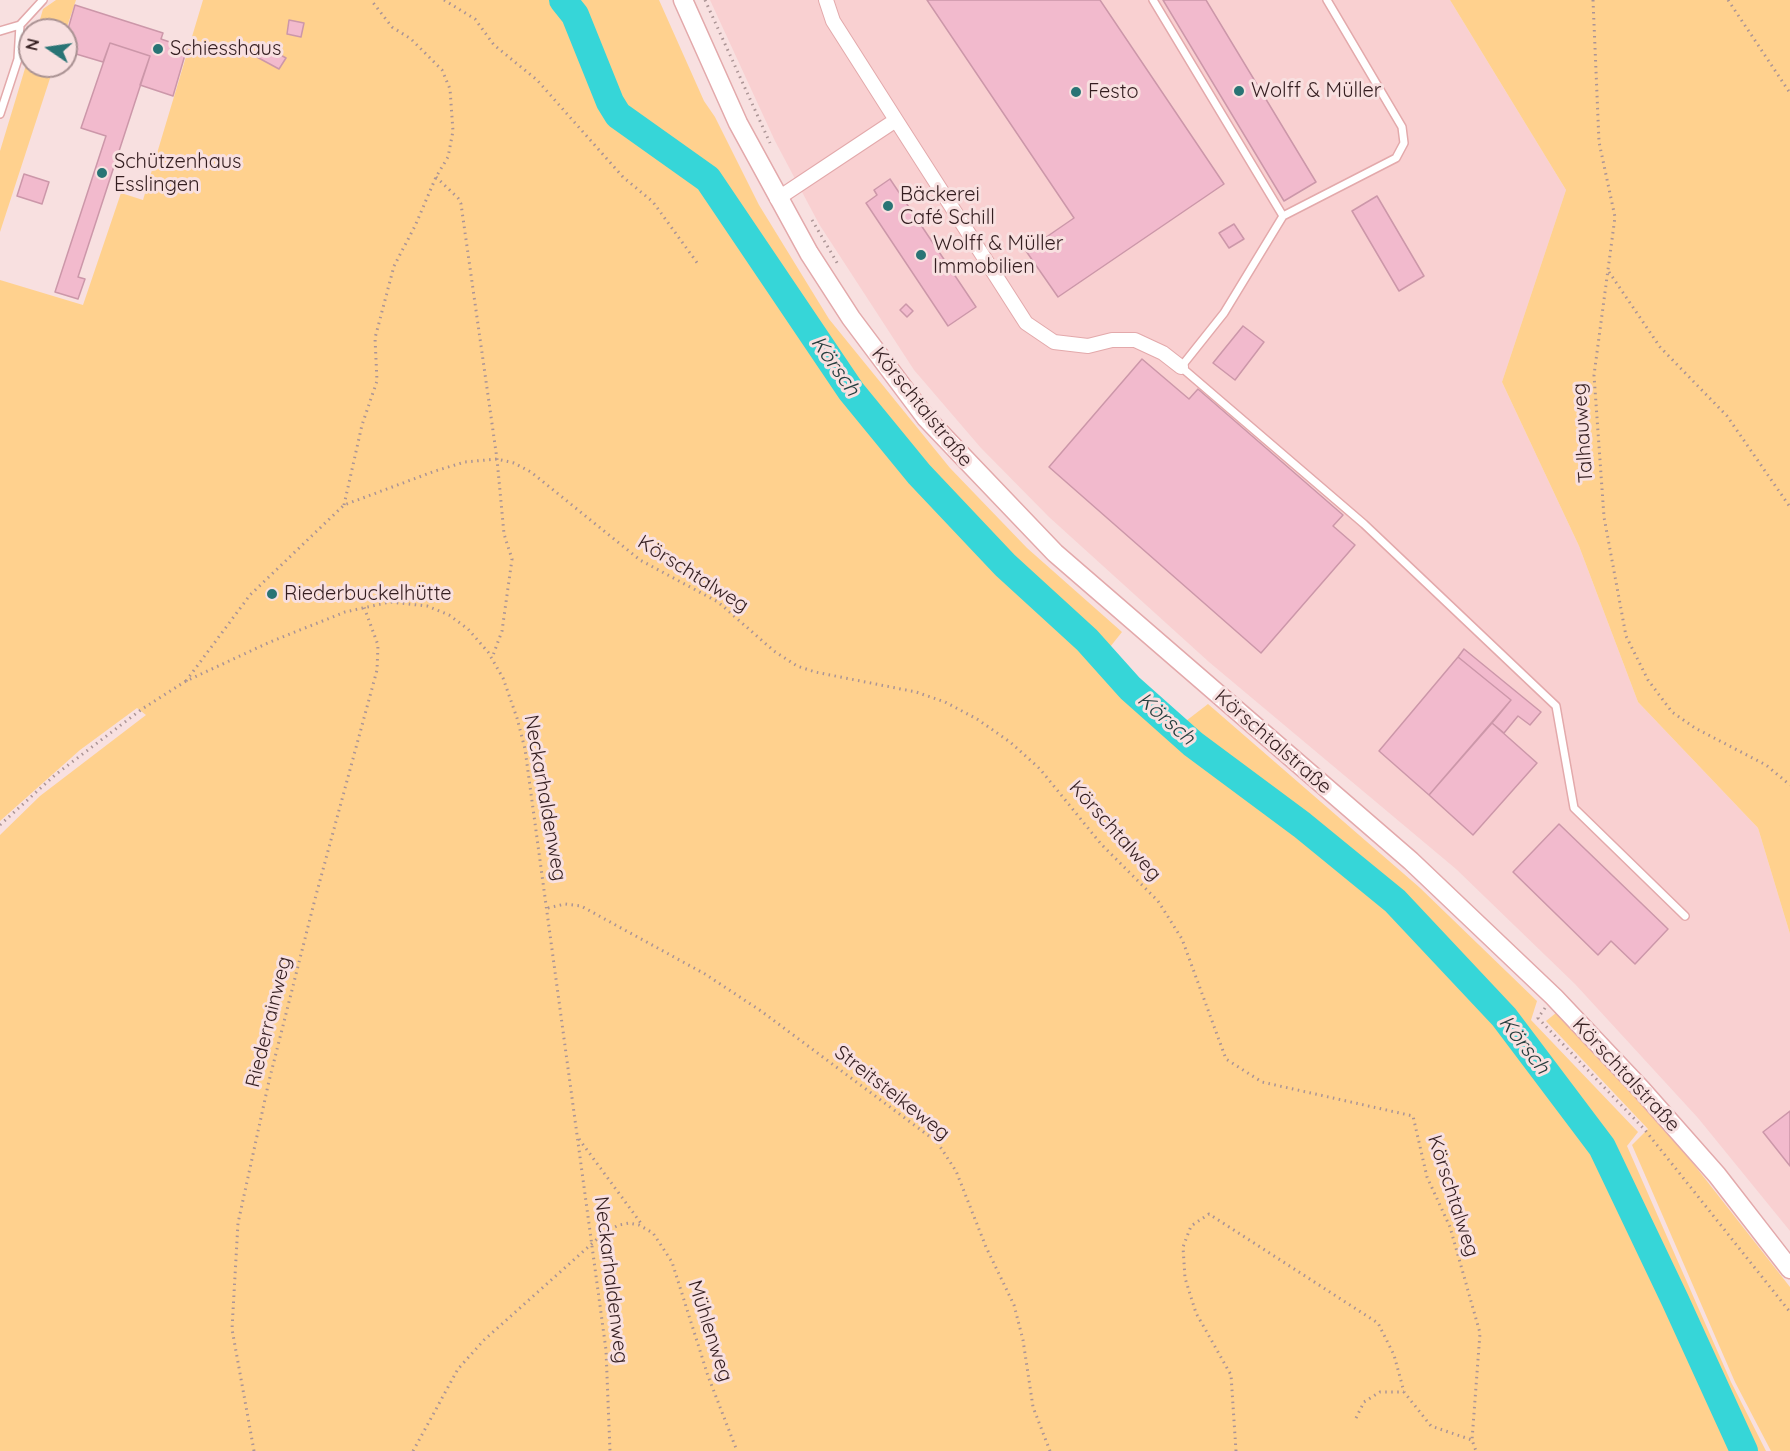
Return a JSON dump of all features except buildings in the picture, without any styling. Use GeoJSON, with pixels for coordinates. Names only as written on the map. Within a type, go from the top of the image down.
{"type":"FeatureCollection","features":[{"type":"Feature","properties":{"kind":"main road","name":"Körschtalstraße"},"geometry":{"type":"LineString","coordinates":[[683,0],[738,123],[777,199],[809,254],[888,369],[926,418],[1026,525],[1083,579],[1411,861],[1554,998],[1641,1089],[1717,1175],[1790,1269]]}},
{"type":"Feature","properties":{"kind":"street"},"geometry":{"type":"LineString","coordinates":[[826,0],[833,21],[1026,323],[1054,342],[1088,346],[1112,340],[1135,340],[1163,353],[1181,367]]}},
{"type":"Feature","properties":{"kind":"street"},"geometry":{"type":"LineString","coordinates":[[777,199],[896,120]]}},
{"type":"Feature","properties":{"kind":"lane"},"geometry":{"type":"LineString","coordinates":[[1153,0],[1283,216]]}},
{"type":"Feature","properties":{"kind":"lane"},"geometry":{"type":"LineString","coordinates":[[1327,0],[1402,127],[1404,143],[1396,158],[1283,216],[1224,313],[1181,367],[1364,524],[1556,706],[1574,808],[1685,916]]}},
{"type":"Feature","properties":{"kind":"lane"},"geometry":{"type":"LineString","coordinates":[[26,18],[39,2]]}},
{"type":"Feature","properties":{"kind":"lane"},"geometry":{"type":"LineString","coordinates":[[0,31],[18,26]]}},
{"type":"Feature","properties":{"kind":"lane"},"geometry":{"type":"LineString","coordinates":[[0,114],[18,59]]}},
{"type":"Feature","properties":{"kind":"path"},"geometry":{"type":"LineString","coordinates":[[186,681],[260,584],[344,505],[362,425],[377,381],[375,338],[394,266],[415,226],[436,177],[448,158],[453,136],[448,83],[433,58],[392,27],[371,0]]}},
{"type":"Feature","properties":{"kind":"path"},"geometry":{"type":"LineString","coordinates":[[444,0],[474,19],[494,45],[537,80],[622,177],[658,207],[698,264]]}},
{"type":"Feature","properties":{"kind":"path"},"geometry":{"type":"LineString","coordinates":[[705,0],[774,150]]}},
{"type":"Feature","properties":{"kind":"path","name":"Talhauweg"},"geometry":{"type":"LineString","coordinates":[[1593,0],[1599,142],[1615,217],[1594,375],[1604,517],[1626,636],[1648,680],[1672,712],[1695,728],[1766,765],[1790,785]]}},
{"type":"Feature","properties":{"kind":"path"},"geometry":{"type":"LineString","coordinates":[[1728,0],[1790,93]]}},
{"type":"Feature","properties":{"kind":"path"},"geometry":{"type":"LineString","coordinates":[[436,177],[458,198],[461,204],[497,459],[504,534],[512,563],[502,632],[492,658]]}},
{"type":"Feature","properties":{"kind":"path"},"geometry":{"type":"LineString","coordinates":[[810,218],[843,272]]}},
{"type":"Feature","properties":{"kind":"path"},"geometry":{"type":"LineString","coordinates":[[1608,271],[1660,347],[1727,416],[1790,507]]}},
{"type":"Feature","properties":{"kind":"path","name":"Körschtalweg"},"geometry":{"type":"LineString","coordinates":[[344,505],[465,462],[497,459],[514,463],[531,472],[640,560],[718,602],[791,663],[815,672],[924,694],[961,710],[997,732],[1040,769],[1101,844],[1158,901],[1182,939],[1226,1059],[1262,1082],[1413,1116],[1427,1177],[1450,1227],[1480,1333],[1472,1440],[1476,1451]]}},
{"type":"Feature","properties":{"kind":"path","name":"Neckarhaldenweg"},"geometry":{"type":"LineString","coordinates":[[0,825],[80,755],[186,681],[270,642],[364,607],[400,601],[438,610],[468,628],[492,658],[509,692],[525,749],[609,1376],[610,1451]]}},
{"type":"Feature","properties":{"kind":"path","name":"Riederrainweg"},"geometry":{"type":"LineString","coordinates":[[254,1451],[232,1329],[238,1223],[269,1081],[312,909],[377,670],[378,645],[364,607]]}},
{"type":"Feature","properties":{"kind":"path","name":"Streitsteikeweg"},"geometry":{"type":"LineString","coordinates":[[548,908],[570,903],[589,909],[705,974],[761,1011],[924,1131],[943,1149],[956,1171],[986,1247],[1014,1305],[1023,1340],[1033,1407],[1050,1451]]}},
{"type":"Feature","properties":{"kind":"path"},"geometry":{"type":"LineString","coordinates":[[1554,998],[1538,1018],[1645,1130],[1790,1312]]}},
{"type":"Feature","properties":{"kind":"path","name":"Mühlenweg"},"geometry":{"type":"LineString","coordinates":[[578,1137],[644,1227],[661,1243],[672,1262],[708,1376],[736,1451]]}},
{"type":"Feature","properties":{"kind":"path"},"geometry":{"type":"LineString","coordinates":[[1236,1451],[1231,1375],[1196,1313],[1185,1278],[1183,1247],[1191,1226],[1209,1214],[1378,1323],[1394,1354],[1404,1392],[1431,1426],[1472,1440]]}},
{"type":"Feature","properties":{"kind":"path"},"geometry":{"type":"LineString","coordinates":[[413,1451],[446,1389],[471,1354],[610,1228],[635,1224],[644,1227]]}},
{"type":"Feature","properties":{"kind":"path"},"geometry":{"type":"LineString","coordinates":[[1356,1418],[1364,1402],[1380,1392],[1404,1392]]}},
{"type":"Feature","properties":{"kind":"shaded area"},"geometry":{"type":"Polygon","coordinates":[[[56,0],[76,0],[70,18],[40,18],[43,9],[56,0]]]}},
{"type":"Feature","properties":{"kind":"shaded area"},"geometry":{"type":"Polygon","coordinates":[[[203,0],[659,0],[704,101],[715,117],[759,205],[829,319],[950,468],[1027,548],[1122,632],[1106,652],[1182,724],[1208,704],[1419,887],[1537,1001],[1531,1020],[1638,1132],[1627,1146],[1731,1382],[1766,1451],[0,1451],[0,835],[40,796],[146,715],[137,708],[80,750],[0,821],[0,280],[83,305],[121,193],[143,200],[203,0]]]}},
{"type":"Feature","properties":{"kind":"shaded area"},"geometry":{"type":"Polygon","coordinates":[[[710,0],[1450,0],[1566,190],[1502,382],[1579,546],[1638,702],[1758,828],[1790,934],[1790,1231],[1698,1118],[1575,984],[1456,869],[1209,662],[1049,517],[981,448],[914,370],[819,224],[775,141],[710,0]]]}},
{"type":"Feature","properties":{"kind":"shaded area"},"geometry":{"type":"Polygon","coordinates":[[[1450,0],[1790,0],[1790,934],[1758,828],[1638,702],[1579,546],[1502,382],[1566,190],[1450,0]]]}},
{"type":"Feature","properties":{"kind":"shaded area"},"geometry":{"type":"Polygon","coordinates":[[[22,78],[50,78],[0,232],[0,151],[22,78]]]}},
{"type":"Feature","properties":{"kind":"shaded area"},"geometry":{"type":"Polygon","coordinates":[[[1556,1013],[1659,1120],[1790,1287],[1790,1451],[1771,1451],[1735,1382],[1632,1145],[1648,1129],[1546,1021],[1556,1013]]]}},
{"type":"Feature","properties":{"kind":"waterway","name":"Körsch"},"geometry":{"type":"LineString","coordinates":[[563,0],[575,15],[610,102],[618,115],[708,179],[851,391],[919,474],[1005,565],[1087,640],[1130,688],[1193,744],[1302,825],[1395,901],[1504,1017],[1602,1147],[1744,1451]]}},
{"type":"Feature","properties":{"kind":"place","name":"Schiesshaus"},"geometry":{"type":"Point","coordinates":[158,49]}},
{"type":"Feature","properties":{"kind":"place","name":"Wolff & Müller"},"geometry":{"type":"Point","coordinates":[1239,91]}},
{"type":"Feature","properties":{"kind":"place","name":"Festo"},"geometry":{"type":"Point","coordinates":[1076,92]}},
{"type":"Feature","properties":{"kind":"place","name":"Schützenhaus Esslingen"},"geometry":{"type":"Point","coordinates":[102,173]}},
{"type":"Feature","properties":{"kind":"place","name":"Bäckerei Café Schill"},"geometry":{"type":"Point","coordinates":[888,206]}},
{"type":"Feature","properties":{"kind":"place","name":"Wolff & Müller Immobilien"},"geometry":{"type":"Point","coordinates":[921,255]}},
{"type":"Feature","properties":{"kind":"place","name":"Riederbuckelhütte"},"geometry":{"type":"Point","coordinates":[272,594]}}]}
